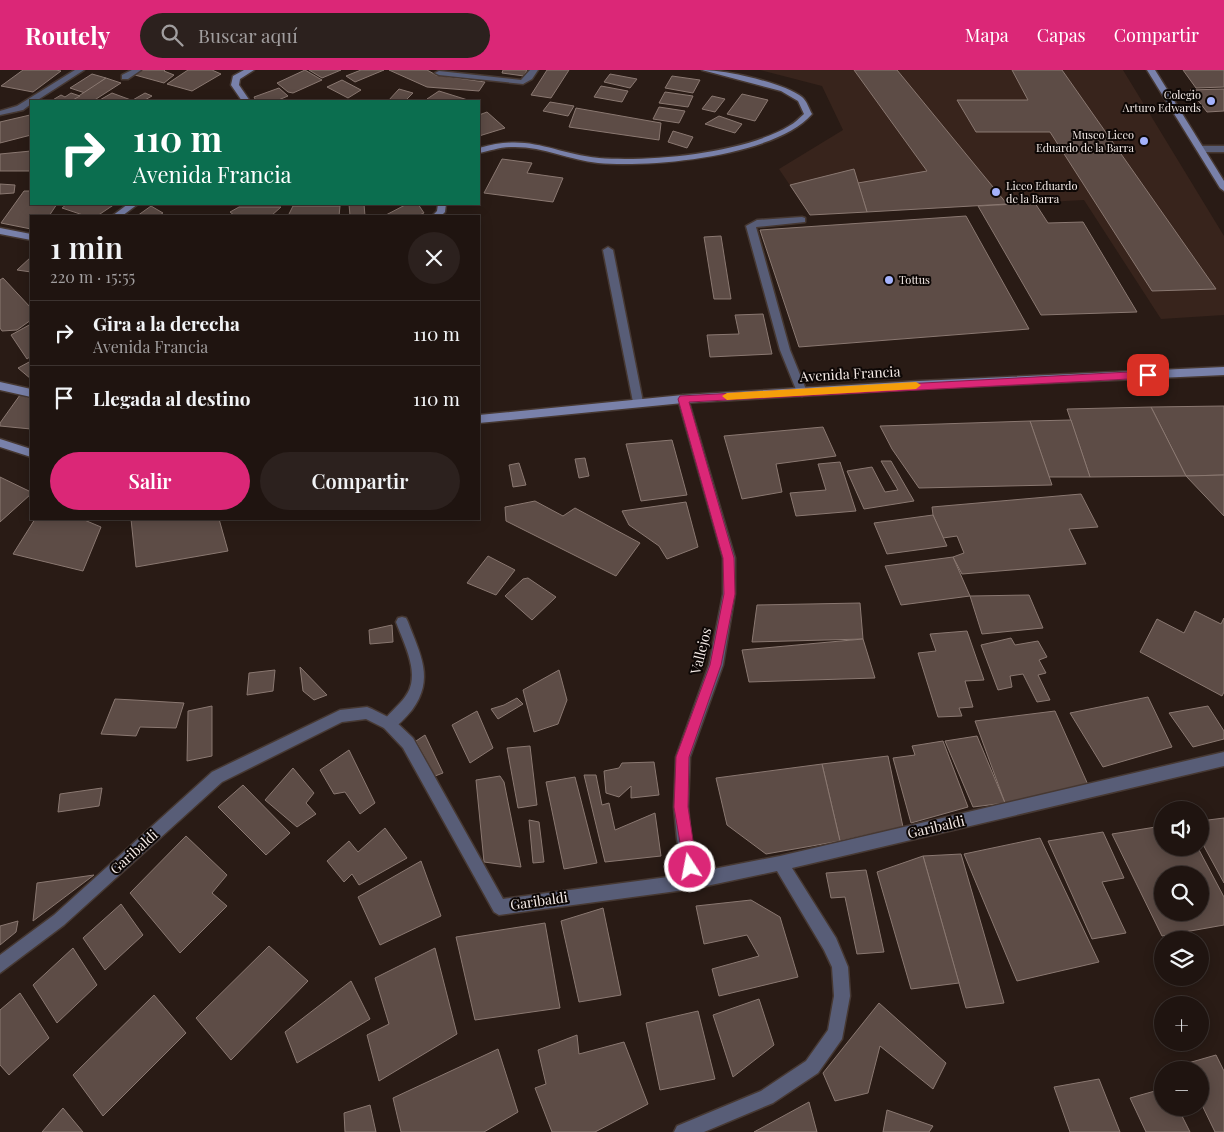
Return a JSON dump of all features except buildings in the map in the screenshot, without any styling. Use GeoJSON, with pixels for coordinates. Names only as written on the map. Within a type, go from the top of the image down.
{"type":"FeatureCollection","features":[{"type":"Feature","properties":{"kind":"main road"},"geometry":{"type":"LineString","coordinates":[[245,100],[235,85],[236,78],[250,70]]}},
{"type":"Feature","properties":{"kind":"main road"},"geometry":{"type":"LineString","coordinates":[[480,151],[523,143],[597,160],[637,161],[685,157],[722,151],[784,133],[797,126],[808,114],[801,100],[784,89],[706,70]]}},
{"type":"Feature","properties":{"kind":"main road"},"geometry":{"type":"LineString","coordinates":[[1151,70],[1224,188]]}},
{"type":"Feature","properties":{"kind":"main road"},"geometry":{"type":"LineString","coordinates":[[118,215],[132,205]]}},
{"type":"Feature","properties":{"kind":"main road"},"geometry":{"type":"LineString","coordinates":[[0,231],[30,236]]}},
{"type":"Feature","properties":{"kind":"main road","name":"Avenida Francia"},"geometry":{"type":"LineString","coordinates":[[480,418],[683,399],[1224,371]]}},
{"type":"Feature","properties":{"kind":"main road"},"geometry":{"type":"LineString","coordinates":[[0,386],[30,392]]}},
{"type":"Feature","properties":{"kind":"main road"},"geometry":{"type":"LineString","coordinates":[[0,443],[30,453]]}},
{"type":"Feature","properties":{"kind":"street"},"geometry":{"type":"LineString","coordinates":[[33,100],[80,70]]}},
{"type":"Feature","properties":{"kind":"street"},"geometry":{"type":"LineString","coordinates":[[125,77],[137,70]]}},
{"type":"Feature","properties":{"kind":"street"},"geometry":{"type":"LineString","coordinates":[[440,72],[522,82],[534,70]]}},
{"type":"Feature","properties":{"kind":"street"},"geometry":{"type":"LineString","coordinates":[[0,113],[20,108],[30,102]]}},
{"type":"Feature","properties":{"kind":"street"},"geometry":{"type":"LineString","coordinates":[[1200,149],[1224,149]]}},
{"type":"Feature","properties":{"kind":"street"},"geometry":{"type":"LineString","coordinates":[[802,220],[757,223],[751,226],[751,230],[785,350],[802,392]]}},
{"type":"Feature","properties":{"kind":"street"},"geometry":{"type":"LineString","coordinates":[[608,250],[638,402]]}},
{"type":"Feature","properties":{"kind":"street","name":"Vallejos"},"geometry":{"type":"LineString","coordinates":[[683,399],[729,558],[729,594],[716,665],[683,757],[681,807],[684,839],[692,882]]}},
{"type":"Feature","properties":{"kind":"street"},"geometry":{"type":"LineString","coordinates":[[389,724],[404,712],[419,688],[419,668],[402,622]]}},
{"type":"Feature","properties":{"kind":"street","name":"Garibaldi"},"geometry":{"type":"LineString","coordinates":[[0,965],[59,920],[217,777],[340,716],[367,713],[389,724],[408,743],[499,907],[692,882],[780,864],[1224,758]]}},
{"type":"Feature","properties":{"kind":"street"},"geometry":{"type":"LineString","coordinates":[[683,1132],[767,1096],[805,1072],[812,1067],[836,1033],[842,996],[840,967],[830,944],[780,864]]}},
{"type":"Feature","properties":{"kind":"shaded area","name":"Liceo Eduardo de la Barra"},"geometry":{"type":"Polygon","coordinates":[[[760,70],[1123,70],[1224,236],[1224,315],[1161,319],[1084,200],[810,215],[779,169],[843,130],[822,86],[760,70]]]}},
{"type":"Feature","properties":{"kind":"slow traffic"},"geometry":{"type":"LineString","coordinates":[[727,396],[916,385]]}},
{"type":"Feature","properties":{"kind":"place","name":"Colegio Arturo Edwards"},"geometry":{"type":"Point","coordinates":[1211,101]}},
{"type":"Feature","properties":{"kind":"place","name":"Museo Liceo Eduardo de la Barra"},"geometry":{"type":"Point","coordinates":[1144,141]}},
{"type":"Feature","properties":{"kind":"place","name":"Liceo Eduardo de la Barra"},"geometry":{"type":"Point","coordinates":[996,192]}},
{"type":"Feature","properties":{"kind":"place","name":"Tottus"},"geometry":{"type":"Point","coordinates":[889,280]}},
{"type":"Feature","properties":{"kind":"route"},"geometry":{"type":"LineString","coordinates":[[690,867],[684,839],[681,807],[683,757],[716,665],[729,594],[729,558],[683,399],[919,385],[1148,375]]}}]}
